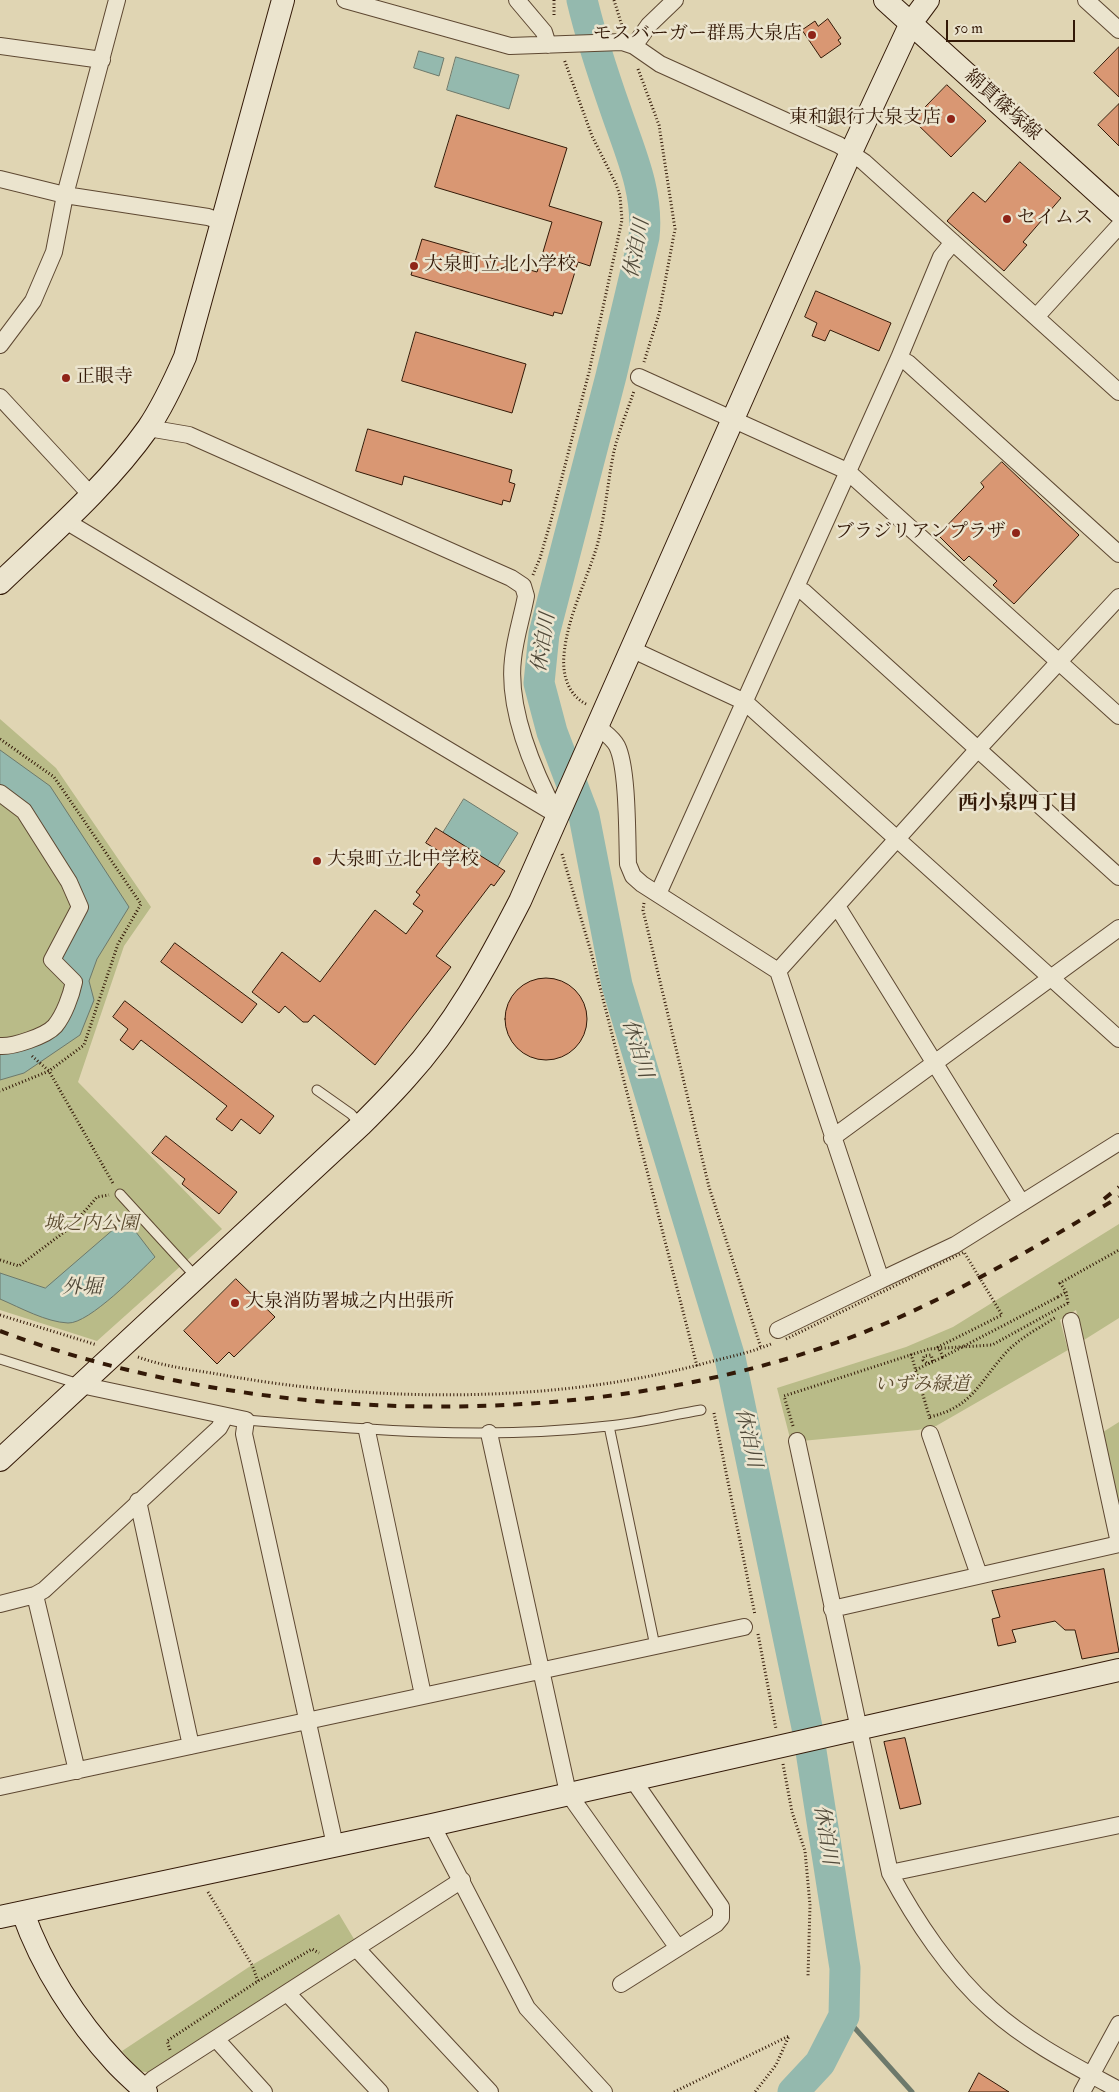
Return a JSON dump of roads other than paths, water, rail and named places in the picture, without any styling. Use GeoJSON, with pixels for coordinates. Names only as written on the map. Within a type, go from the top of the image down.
{"type":"FeatureCollection","features":[{"type":"Feature","properties":{"kind":"street"},"geometry":{"type":"LineString","coordinates":[[0,345],[33,301],[54,252],[65,195],[117,0]]}},
{"type":"Feature","properties":{"kind":"street"},"geometry":{"type":"LineString","coordinates":[[0,583],[116,468],[148,428],[171,390],[185,357],[283,0]]}},
{"type":"Feature","properties":{"kind":"street"},"geometry":{"type":"LineString","coordinates":[[345,0],[510,46],[548,45],[569,50],[628,44],[675,0]]}},
{"type":"Feature","properties":{"kind":"street"},"geometry":{"type":"LineString","coordinates":[[517,0],[544,32],[548,45]]}},
{"type":"Feature","properties":{"kind":"street","name":"綿貫篠塚線"},"geometry":{"type":"LineString","coordinates":[[885,0],[1119,212]]}},
{"type":"Feature","properties":{"kind":"street"},"geometry":{"type":"LineString","coordinates":[[0,1460],[361,1126],[407,1078],[439,1038],[471,991],[520,901],[598,727],[601,713],[851,152],[910,23],[928,0]]}},
{"type":"Feature","properties":{"kind":"street"},"geometry":{"type":"LineString","coordinates":[[1091,2],[1119,30]]}},
{"type":"Feature","properties":{"kind":"street"},"geometry":{"type":"LineString","coordinates":[[628,44],[660,64],[851,152],[1119,392]]}},
{"type":"Feature","properties":{"kind":"street"},"geometry":{"type":"LineString","coordinates":[[0,46],[102,60]]}},
{"type":"Feature","properties":{"kind":"street"},"geometry":{"type":"LineString","coordinates":[[0,179],[65,195],[208,217],[222,222]]}},
{"type":"Feature","properties":{"kind":"street"},"geometry":{"type":"LineString","coordinates":[[1036,316],[1119,226]]}},
{"type":"Feature","properties":{"kind":"street"},"geometry":{"type":"LineString","coordinates":[[652,890],[745,702],[899,358],[941,257],[953,242]]}},
{"type":"Feature","properties":{"kind":"street"},"geometry":{"type":"LineString","coordinates":[[899,358],[908,363],[1119,554]]}},
{"type":"Feature","properties":{"kind":"street"},"geometry":{"type":"LineString","coordinates":[[638,378],[733,418],[847,471],[1119,716]]}},
{"type":"Feature","properties":{"kind":"street"},"geometry":{"type":"LineString","coordinates":[[0,397],[90,494]]}},
{"type":"Feature","properties":{"kind":"street"},"geometry":{"type":"LineString","coordinates":[[148,428],[189,435],[511,578],[523,586],[526,596],[513,660],[512,691],[521,728],[540,780],[561,807]]}},
{"type":"Feature","properties":{"kind":"street"},"geometry":{"type":"LineString","coordinates":[[64,520],[561,807]]}},
{"type":"Feature","properties":{"kind":"street"},"geometry":{"type":"LineString","coordinates":[[796,588],[804,592],[1119,877]]}},
{"type":"Feature","properties":{"kind":"street"},"geometry":{"type":"LineString","coordinates":[[778,971],[896,838],[1119,597]]}},
{"type":"Feature","properties":{"kind":"street"},"geometry":{"type":"LineString","coordinates":[[631,649],[745,702],[1119,1039]]}},
{"type":"Feature","properties":{"kind":"street"},"geometry":{"type":"LineString","coordinates":[[598,727],[610,736],[619,750],[623,772],[628,864],[633,876],[778,971],[832,1138],[881,1280]]}},
{"type":"Feature","properties":{"kind":"street"},"geometry":{"type":"LineString","coordinates":[[0,793],[24,811],[69,882],[80,907],[52,960],[74,982],[70,996],[54,1027],[19,1044],[0,1046]]}},
{"type":"Feature","properties":{"kind":"street"},"geometry":{"type":"LineString","coordinates":[[837,906],[1020,1202]]}},
{"type":"Feature","properties":{"kind":"street"},"geometry":{"type":"LineString","coordinates":[[832,1138],[1119,928]]}},
{"type":"Feature","properties":{"kind":"street"},"geometry":{"type":"LineString","coordinates":[[782,1334],[881,1280],[955,1245],[1020,1202],[1119,1142]]}},
{"type":"Feature","properties":{"kind":"street"},"geometry":{"type":"LineString","coordinates":[[832,1609],[1119,1543],[1070,1315]]}},
{"type":"Feature","properties":{"kind":"street"},"geometry":{"type":"LineString","coordinates":[[81,1384],[225,1417],[246,1420],[244,1434],[335,1845]]}},
{"type":"Feature","properties":{"kind":"street"},"geometry":{"type":"LineString","coordinates":[[0,1604],[35,1595],[44,1590],[218,1428],[225,1417]]}},
{"type":"Feature","properties":{"kind":"street"},"geometry":{"type":"LineString","coordinates":[[367,1430],[423,1695]]}},
{"type":"Feature","properties":{"kind":"street"},"geometry":{"type":"LineString","coordinates":[[489,1433],[568,1793],[678,1948]]}},
{"type":"Feature","properties":{"kind":"street"},"geometry":{"type":"LineString","coordinates":[[930,1434],[979,1575]]}},
{"type":"Feature","properties":{"kind":"street"},"geometry":{"type":"LineString","coordinates":[[797,1441],[890,1873],[908,1907],[974,1993],[990,2009],[1029,2038],[1119,2090]]}},
{"type":"Feature","properties":{"kind":"street"},"geometry":{"type":"LineString","coordinates":[[138,1501],[191,1746]]}},
{"type":"Feature","properties":{"kind":"street"},"geometry":{"type":"LineString","coordinates":[[35,1595],[77,1771]]}},
{"type":"Feature","properties":{"kind":"street"},"geometry":{"type":"LineString","coordinates":[[0,1788],[423,1695],[750,1627]]}},
{"type":"Feature","properties":{"kind":"street"},"geometry":{"type":"LineString","coordinates":[[0,1918],[818,1739],[1119,1670]]}},
{"type":"Feature","properties":{"kind":"street"},"geometry":{"type":"LineString","coordinates":[[622,1984],[716,1924],[721,1918],[721,1907],[633,1780]]}},
{"type":"Feature","properties":{"kind":"street"},"geometry":{"type":"LineString","coordinates":[[432,1824],[527,2008],[604,2092]]}},
{"type":"Feature","properties":{"kind":"street"},"geometry":{"type":"LineString","coordinates":[[890,1873],[1119,1825]]}},
{"type":"Feature","properties":{"kind":"street"},"geometry":{"type":"LineString","coordinates":[[22,1912],[38,1949],[69,2003],[116,2063],[142,2091],[179,2063],[462,1880]]}},
{"type":"Feature","properties":{"kind":"street"},"geometry":{"type":"LineString","coordinates":[[357,1949],[490,2092]]}},
{"type":"Feature","properties":{"kind":"street"},"geometry":{"type":"LineString","coordinates":[[288,1994],[380,2092]]}},
{"type":"Feature","properties":{"kind":"street"},"geometry":{"type":"LineString","coordinates":[[1082,2092],[1119,2024]]}},
{"type":"Feature","properties":{"kind":"street"},"geometry":{"type":"LineString","coordinates":[[216,2040],[264,2092]]}},
{"type":"Feature","properties":{"kind":"lane"},"geometry":{"type":"LineString","coordinates":[[317,1090],[350,1114],[361,1126]]}},
{"type":"Feature","properties":{"kind":"lane"},"geometry":{"type":"LineString","coordinates":[[120,1194],[196,1277]]}},
{"type":"Feature","properties":{"kind":"lane"},"geometry":{"type":"LineString","coordinates":[[0,1359],[81,1384]]}},
{"type":"Feature","properties":{"kind":"lane"},"geometry":{"type":"LineString","coordinates":[[246,1420],[367,1430],[489,1433],[609,1426],[701,1410]]}},
{"type":"Feature","properties":{"kind":"lane"},"geometry":{"type":"LineString","coordinates":[[609,1426],[655,1646]]}},
{"type":"Feature","properties":{"kind":"water"},"geometry":{"type":"Polygon","coordinates":[[[419,51],[444,58],[439,76],[414,68],[419,51]]]}},
{"type":"Feature","properties":{"kind":"water"},"geometry":{"type":"Polygon","coordinates":[[[456,57],[519,75],[509,109],[447,90],[456,57]]]}},
{"type":"Feature","properties":{"kind":"water"},"geometry":{"type":"Polygon","coordinates":[[[0,750],[50,786],[129,907],[97,959],[89,981],[94,1000],[80,1035],[24,1073],[0,1080],[0,1051],[14,1052],[78,996],[57,959],[85,906],[0,786],[0,750]]]}},
{"type":"Feature","properties":{"kind":"water"},"geometry":{"type":"Polygon","coordinates":[[[464,799],[518,833],[497,867],[443,833],[464,799]]]}},
{"type":"Feature","properties":{"kind":"water","name":"外堀"},"geometry":{"type":"Polygon","coordinates":[[[126,1219],[155,1257],[114,1296],[88,1315],[77,1321],[60,1322],[34,1314],[0,1299],[0,1273],[45,1288],[126,1219]]]}},
{"type":"Feature","properties":{"kind":"waterway","name":"休泊川"},"geometry":{"type":"LineString","coordinates":[[582,0],[589,28],[637,173],[644,205],[644,237],[611,376],[544,634],[539,683],[552,732],[584,816],[617,985],[730,1358],[808,1732],[845,1968],[844,2016],[820,2063],[793,2092]]}},
{"type":"Feature","properties":{"kind":"waterway"},"geometry":{"type":"LineString","coordinates":[[844,2016],[912,2092]]}},
{"type":"Feature","properties":{"kind":"railway"},"geometry":{"type":"LineString","coordinates":[[1104,1199],[1119,1187]]}},
{"type":"Feature","properties":{"kind":"railway"},"geometry":{"type":"LineString","coordinates":[[0,1331],[97,1362],[198,1385],[303,1400],[409,1406],[516,1404],[621,1394],[723,1375],[821,1348],[860,1334],[898,1318],[974,1281],[1119,1197]]}},
{"type":"Feature","properties":{"kind":"place","name":"モスバーガー群馬大泉店"},"geometry":{"type":"Point","coordinates":[812,35]}},
{"type":"Feature","properties":{"kind":"place","name":"東和銀行大泉支店"},"geometry":{"type":"Point","coordinates":[951,119]}},
{"type":"Feature","properties":{"kind":"place","name":"セイムス"},"geometry":{"type":"Point","coordinates":[1007,219]}},
{"type":"Feature","properties":{"kind":"place","name":"大泉町立北小学校"},"geometry":{"type":"Point","coordinates":[414,266]}},
{"type":"Feature","properties":{"kind":"place","name":"正眼寺"},"geometry":{"type":"Point","coordinates":[66,378]}},
{"type":"Feature","properties":{"kind":"place","name":"ブラジリアンプラザ"},"geometry":{"type":"Point","coordinates":[1016,533]}},
{"type":"Feature","properties":{"kind":"place","name":"大泉町立北中学校"},"geometry":{"type":"Point","coordinates":[317,861]}},
{"type":"Feature","properties":{"kind":"place","name":"大泉消防署城之内出張所"},"geometry":{"type":"Point","coordinates":[235,1303]}},
{"type":"Feature","properties":{"kind":"district","name":"西小泉四丁目"},"geometry":{"type":"Point","coordinates":[1018,805]}},
{"type":"Feature","properties":{"kind":"park label","name":"城之内公園"},"geometry":{"type":"Point","coordinates":[91,1225]}},
{"type":"Feature","properties":{"kind":"park label","name":"いずみ緑道"},"geometry":{"type":"Point","coordinates":[922,1386]}}]}
